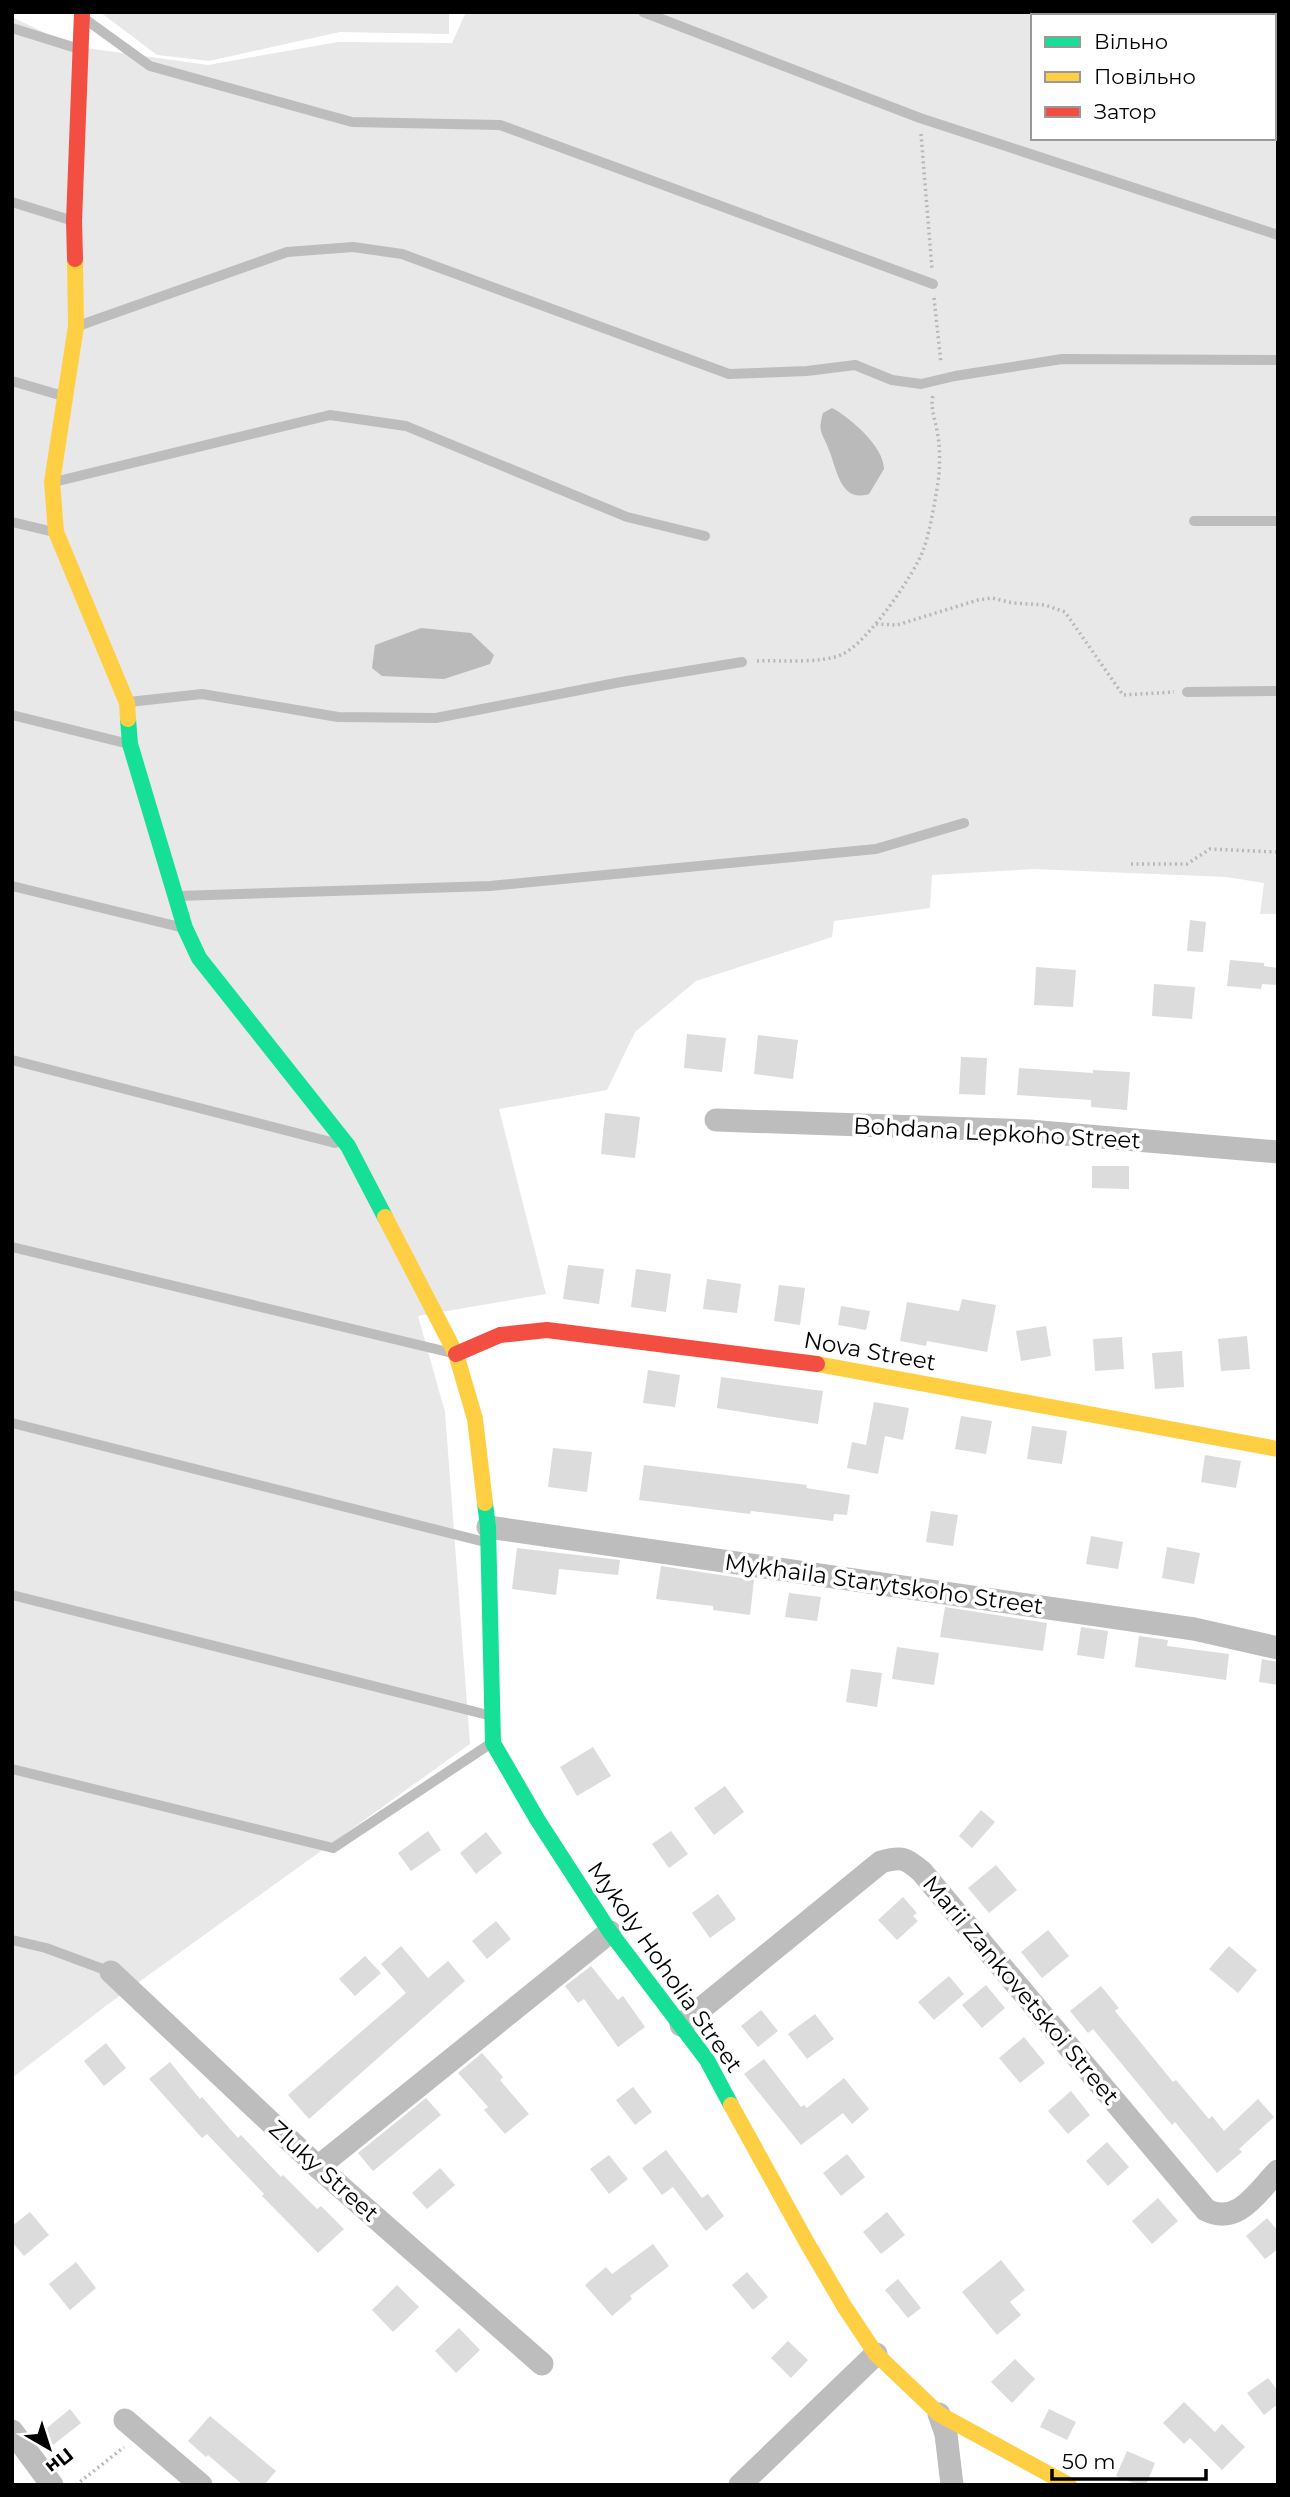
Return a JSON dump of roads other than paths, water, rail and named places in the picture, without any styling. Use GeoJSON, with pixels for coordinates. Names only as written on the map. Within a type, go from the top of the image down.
{"type":"FeatureCollection","features":[{"type":"Feature","properties":{"kind":"street","name":"Mykoly Hoholia Street"},"geometry":{"type":"LineString","coordinates":[[83,15],[79,49],[74,221],[76,326],[52,482],[56,532],[127,703],[130,744],[185,928],[200,958],[348,1146],[456,1354],[475,1419],[488,1535],[490,1715],[493,1742],[537,1819],[610,1932],[707,2060],[806,2241],[876,2354],[939,2414],[1069,2485]]}},
{"type":"Feature","properties":{"kind":"street","name":"Bohdana Lepkoho Street"},"geometry":{"type":"LineString","coordinates":[[716,1120],[1029,1131],[1278,1152]]}},
{"type":"Feature","properties":{"kind":"street","name":"Nova Street"},"geometry":{"type":"LineString","coordinates":[[456,1354],[499,1334],[547,1330],[810,1363],[1278,1449]]}},
{"type":"Feature","properties":{"kind":"street","name":"Mykhaila Starytskoho Street"},"geometry":{"type":"LineString","coordinates":[[488,1535],[1194,1629],[1278,1648]]}},
{"type":"Feature","properties":{"kind":"street","name":"Marii Zankovetskoi Street"},"geometry":{"type":"LineString","coordinates":[[681,2025],[881,1862],[894,1858],[907,1859],[922,1872],[1206,2210],[1218,2216],[1233,2215],[1278,2171]]}},
{"type":"Feature","properties":{"kind":"street"},"geometry":{"type":"LineString","coordinates":[[318,2167],[610,1932]]}},
{"type":"Feature","properties":{"kind":"street","name":"Zluky Street"},"geometry":{"type":"LineString","coordinates":[[111,1972],[318,2167],[542,2364]]}},
{"type":"Feature","properties":{"kind":"street"},"geometry":{"type":"LineString","coordinates":[[740,2485],[876,2354]]}},
{"type":"Feature","properties":{"kind":"street"},"geometry":{"type":"LineString","coordinates":[[939,2414],[946,2434],[952,2485]]}},
{"type":"Feature","properties":{"kind":"street"},"geometry":{"type":"LineString","coordinates":[[134,2427],[201,2485]]}},
{"type":"Feature","properties":{"kind":"street"},"geometry":{"type":"LineString","coordinates":[[12,2431],[16,2440],[52,2485]]}},
{"type":"Feature","properties":{"kind":"lane"},"geometry":{"type":"LineString","coordinates":[[643,12],[919,118],[1278,235]]}},
{"type":"Feature","properties":{"kind":"lane"},"geometry":{"type":"LineString","coordinates":[[83,15],[150,66],[352,122],[500,125],[933,284]]}},
{"type":"Feature","properties":{"kind":"lane"},"geometry":{"type":"LineString","coordinates":[[12,28],[79,49]]}},
{"type":"Feature","properties":{"kind":"lane"},"geometry":{"type":"LineString","coordinates":[[12,202],[74,221]]}},
{"type":"Feature","properties":{"kind":"lane"},"geometry":{"type":"LineString","coordinates":[[76,326],[287,252],[353,247],[402,254],[729,373],[807,371],[855,365],[892,380],[921,384],[1062,359],[1278,360]]}},
{"type":"Feature","properties":{"kind":"lane"},"geometry":{"type":"LineString","coordinates":[[12,381],[64,396]]}},
{"type":"Feature","properties":{"kind":"lane"},"geometry":{"type":"LineString","coordinates":[[52,482],[330,415],[406,426],[626,517],[705,536]]}},
{"type":"Feature","properties":{"kind":"lane"},"geometry":{"type":"LineString","coordinates":[[1194,521],[1278,521]]}},
{"type":"Feature","properties":{"kind":"lane"},"geometry":{"type":"LineString","coordinates":[[12,522],[56,532]]}},
{"type":"Feature","properties":{"kind":"lane"},"geometry":{"type":"LineString","coordinates":[[127,703],[202,694],[338,717],[436,718],[621,682],[742,662]]}},
{"type":"Feature","properties":{"kind":"lane"},"geometry":{"type":"LineString","coordinates":[[1187,692],[1278,691]]}},
{"type":"Feature","properties":{"kind":"lane"},"geometry":{"type":"LineString","coordinates":[[12,715],[130,744]]}},
{"type":"Feature","properties":{"kind":"lane"},"geometry":{"type":"LineString","coordinates":[[175,896],[490,886],[876,849],[964,823]]}},
{"type":"Feature","properties":{"kind":"lane"},"geometry":{"type":"LineString","coordinates":[[12,887],[185,928]]}},
{"type":"Feature","properties":{"kind":"lane"},"geometry":{"type":"LineString","coordinates":[[12,1060],[348,1146]]}},
{"type":"Feature","properties":{"kind":"lane"},"geometry":{"type":"LineString","coordinates":[[12,1247],[456,1354]]}},
{"type":"Feature","properties":{"kind":"lane"},"geometry":{"type":"LineString","coordinates":[[12,1423],[488,1535]]}},
{"type":"Feature","properties":{"kind":"lane"},"geometry":{"type":"LineString","coordinates":[[12,1595],[490,1715]]}},
{"type":"Feature","properties":{"kind":"lane"},"geometry":{"type":"LineString","coordinates":[[12,1769],[333,1848],[493,1742]]}},
{"type":"Feature","properties":{"kind":"lane"},"geometry":{"type":"LineString","coordinates":[[12,1940],[46,1948],[111,1972]]}}]}
